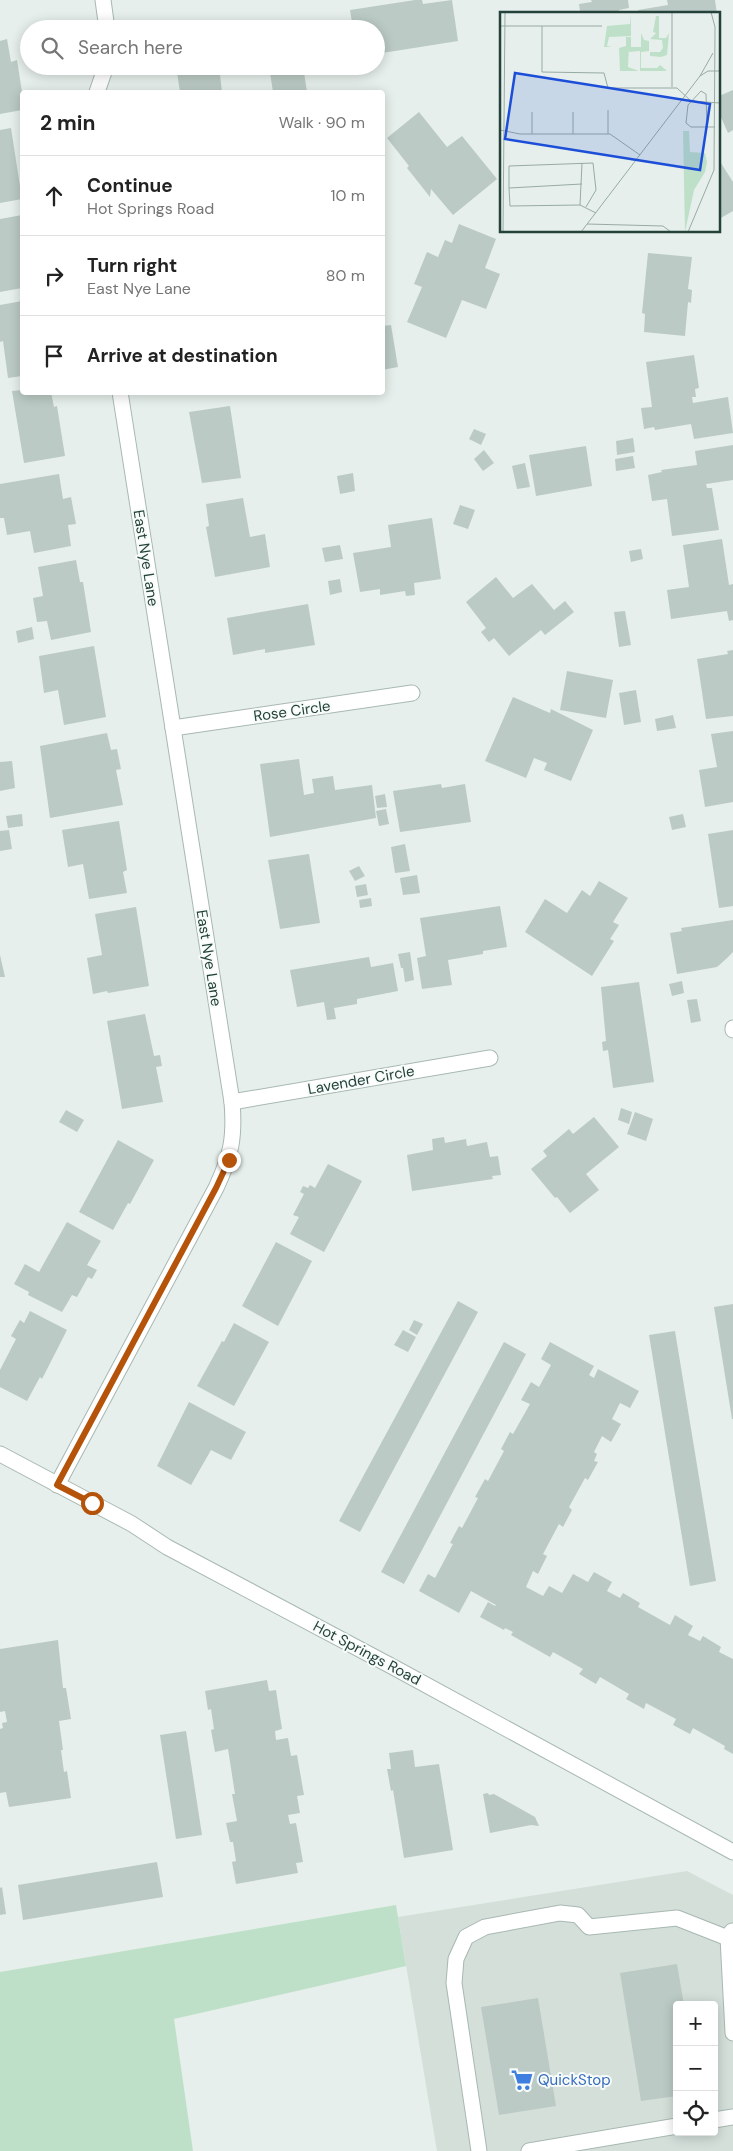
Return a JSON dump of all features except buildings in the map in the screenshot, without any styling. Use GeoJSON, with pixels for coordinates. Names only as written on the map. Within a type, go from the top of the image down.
{"type":"FeatureCollection","features":[{"type":"Feature","properties":{"kind":"street"},"geometry":{"type":"LineString","coordinates":[[103,0],[106,20]]}},
{"type":"Feature","properties":{"kind":"street"},"geometry":{"type":"LineString","coordinates":[[98,90],[103,75]]}},
{"type":"Feature","properties":{"kind":"street","name":"East Nye Lane"},"geometry":{"type":"LineString","coordinates":[[57,1485],[216,1188],[229,1160],[234,1128],[232,1102],[120,395]]}},
{"type":"Feature","properties":{"kind":"street","name":"Rose Circle"},"geometry":{"type":"LineString","coordinates":[[173,728],[412,694]]}},
{"type":"Feature","properties":{"kind":"street","name":"Lavender Circle"},"geometry":{"type":"LineString","coordinates":[[232,1102],[490,1058]]}},
{"type":"Feature","properties":{"kind":"street","name":"Hot Springs Road"},"geometry":{"type":"LineString","coordinates":[[0,1454],[132,1524],[167,1547],[395,1668],[733,1852]]}},
{"type":"Feature","properties":{"kind":"street"},"geometry":{"type":"LineString","coordinates":[[479,2151],[454,1983],[456,1959],[466,1937],[485,1927],[560,1913],[578,1915],[589,1927],[677,1918],[731,1936],[733,2033]]}},
{"type":"Feature","properties":{"kind":"street"},"geometry":{"type":"LineString","coordinates":[[718,2119],[733,2117]]}},
{"type":"Feature","properties":{"kind":"street"},"geometry":{"type":"LineString","coordinates":[[529,2151],[673,2127]]}},
{"type":"Feature","properties":{"kind":"shaded area"},"geometry":{"type":"Polygon","coordinates":[[[687,1871],[733,1895],[733,2151],[437,2151],[398,1917],[687,1871]]]}},
{"type":"Feature","properties":{"kind":"green space"},"geometry":{"type":"Polygon","coordinates":[[[396,1905],[406,1966],[174,2019],[193,2151],[0,2151],[0,1972],[396,1905]]]}},
{"type":"Feature","properties":{"kind":"place","name":"QuickStop"},"geometry":{"type":"Point","coordinates":[522,2080]}},
{"type":"Feature","properties":{"kind":"route"},"geometry":{"type":"LineString","coordinates":[[92,1503],[57,1485],[216,1188],[229,1160]]}}]}
